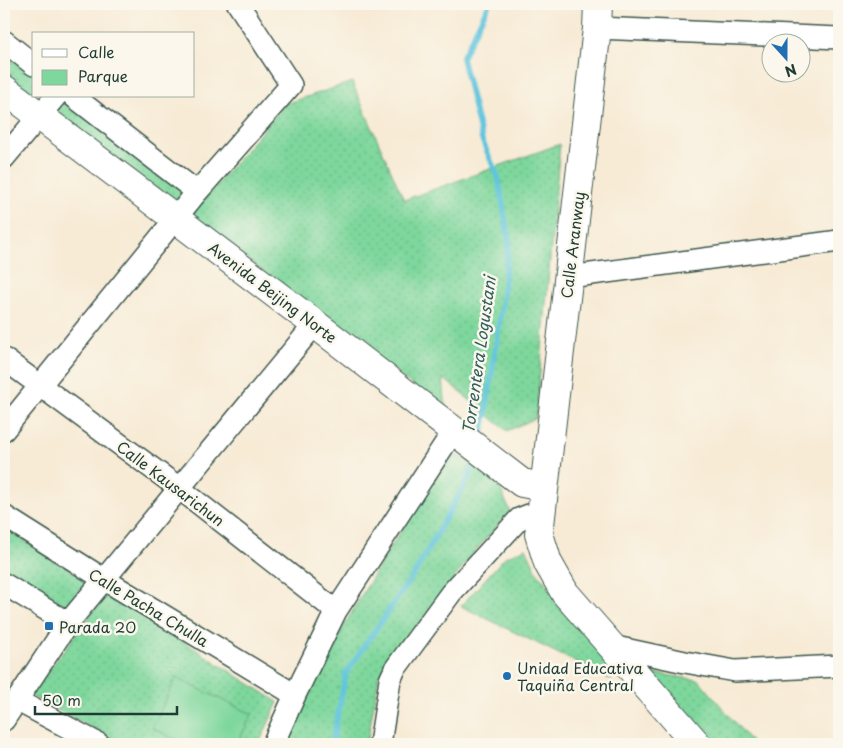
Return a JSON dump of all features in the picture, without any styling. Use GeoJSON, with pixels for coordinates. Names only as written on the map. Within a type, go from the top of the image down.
{"type":"FeatureCollection","features":[{"type":"Feature","properties":{"kind":"street"},"geometry":{"type":"LineString","coordinates":[[4,430],[175,218],[291,85],[238,4]]}},
{"type":"Feature","properties":{"kind":"street"},"geometry":{"type":"LineString","coordinates":[[597,16],[839,38]]}},
{"type":"Feature","properties":{"kind":"street","name":"Calle Aranway"},"geometry":{"type":"LineString","coordinates":[[597,16],[539,534],[548,563],[566,593],[697,744]]}},
{"type":"Feature","properties":{"kind":"street"},"geometry":{"type":"LineString","coordinates":[[4,41],[32,63]]}},
{"type":"Feature","properties":{"kind":"street","name":"Avenida Beijing Norte"},"geometry":{"type":"LineString","coordinates":[[4,89],[48,106],[175,218],[522,483],[544,487]]}},
{"type":"Feature","properties":{"kind":"street"},"geometry":{"type":"LineString","coordinates":[[76,98],[197,192]]}},
{"type":"Feature","properties":{"kind":"street"},"geometry":{"type":"LineString","coordinates":[[4,158],[48,106]]}},
{"type":"Feature","properties":{"kind":"street"},"geometry":{"type":"LineString","coordinates":[[568,278],[839,241]]}},
{"type":"Feature","properties":{"kind":"street"},"geometry":{"type":"LineString","coordinates":[[4,720],[68,623],[315,324]]}},
{"type":"Feature","properties":{"kind":"street","name":"Calle Kausarichun"},"geometry":{"type":"LineString","coordinates":[[4,359],[179,488],[336,611]]}},
{"type":"Feature","properties":{"kind":"street"},"geometry":{"type":"LineString","coordinates":[[274,744],[295,695],[336,611],[470,442]]}},
{"type":"Feature","properties":{"kind":"street"},"geometry":{"type":"LineString","coordinates":[[380,744],[390,680],[395,669],[451,593],[519,519],[530,515],[541,517]]}},
{"type":"Feature","properties":{"kind":"street","name":"Calle Pacha Chulla"},"geometry":{"type":"LineString","coordinates":[[4,516],[105,580],[295,695]]}},
{"type":"Feature","properties":{"kind":"street"},"geometry":{"type":"LineString","coordinates":[[4,584],[68,623]]}},
{"type":"Feature","properties":{"kind":"street"},"geometry":{"type":"LineString","coordinates":[[611,646],[735,671],[839,666]]}},
{"type":"Feature","properties":{"kind":"street"},"geometry":{"type":"LineString","coordinates":[[16,700],[99,744]]}},
{"type":"Feature","properties":{"kind":"green space"},"geometry":{"type":"Polygon","coordinates":[[[4,50],[32,72],[32,97],[4,76],[4,50]]]}},
{"type":"Feature","properties":{"kind":"green space"},"geometry":{"type":"Polygon","coordinates":[[[352,82],[404,200],[560,144],[536,418],[507,431],[443,378],[446,411],[190,216],[285,104],[352,82]]]}},
{"type":"Feature","properties":{"kind":"green space"},"geometry":{"type":"Polygon","coordinates":[[[34,98],[66,98],[185,192],[175,203],[34,98]]]}},
{"type":"Feature","properties":{"kind":"green space"},"geometry":{"type":"Polygon","coordinates":[[[457,456],[483,468],[500,488],[510,511],[476,550],[379,675],[367,744],[285,744],[320,671],[379,566],[443,463],[457,456]]]}},
{"type":"Feature","properties":{"kind":"green space"},"geometry":{"type":"Polygon","coordinates":[[[4,527],[88,581],[63,610],[4,573],[4,527]]]}},
{"type":"Feature","properties":{"kind":"green space"},"geometry":{"type":"Polygon","coordinates":[[[526,548],[537,572],[605,658],[612,680],[461,606],[505,557],[526,548]]]}},
{"type":"Feature","properties":{"kind":"green space"},"geometry":{"type":"Polygon","coordinates":[[[107,593],[278,702],[259,744],[124,744],[30,696],[107,593]]]}},
{"type":"Feature","properties":{"kind":"green space"},"geometry":{"type":"Polygon","coordinates":[[[652,673],[699,680],[753,744],[713,744],[652,673]]]}},
{"type":"Feature","properties":{"kind":"green space"},"geometry":{"type":"Polygon","coordinates":[[[176,678],[252,714],[237,744],[186,744],[152,728],[176,678]]]}},
{"type":"Feature","properties":{"kind":"waterway","name":"Torrentera Logustani"},"geometry":{"type":"LineString","coordinates":[[480,441],[501,312],[509,240],[498,177],[482,140],[462,58],[489,4]]}},
{"type":"Feature","properties":{"kind":"waterway","name":"Torrentera Logustani"},"geometry":{"type":"LineString","coordinates":[[332,744],[346,673],[416,571],[470,475],[475,457]]}},
{"type":"Feature","properties":{"kind":"place","name":"Parada 20"},"geometry":{"type":"Point","coordinates":[49,626]}},
{"type":"Feature","properties":{"kind":"place","name":"Unidad Educativa Taquiña Central"},"geometry":{"type":"Point","coordinates":[507,676]}}]}
